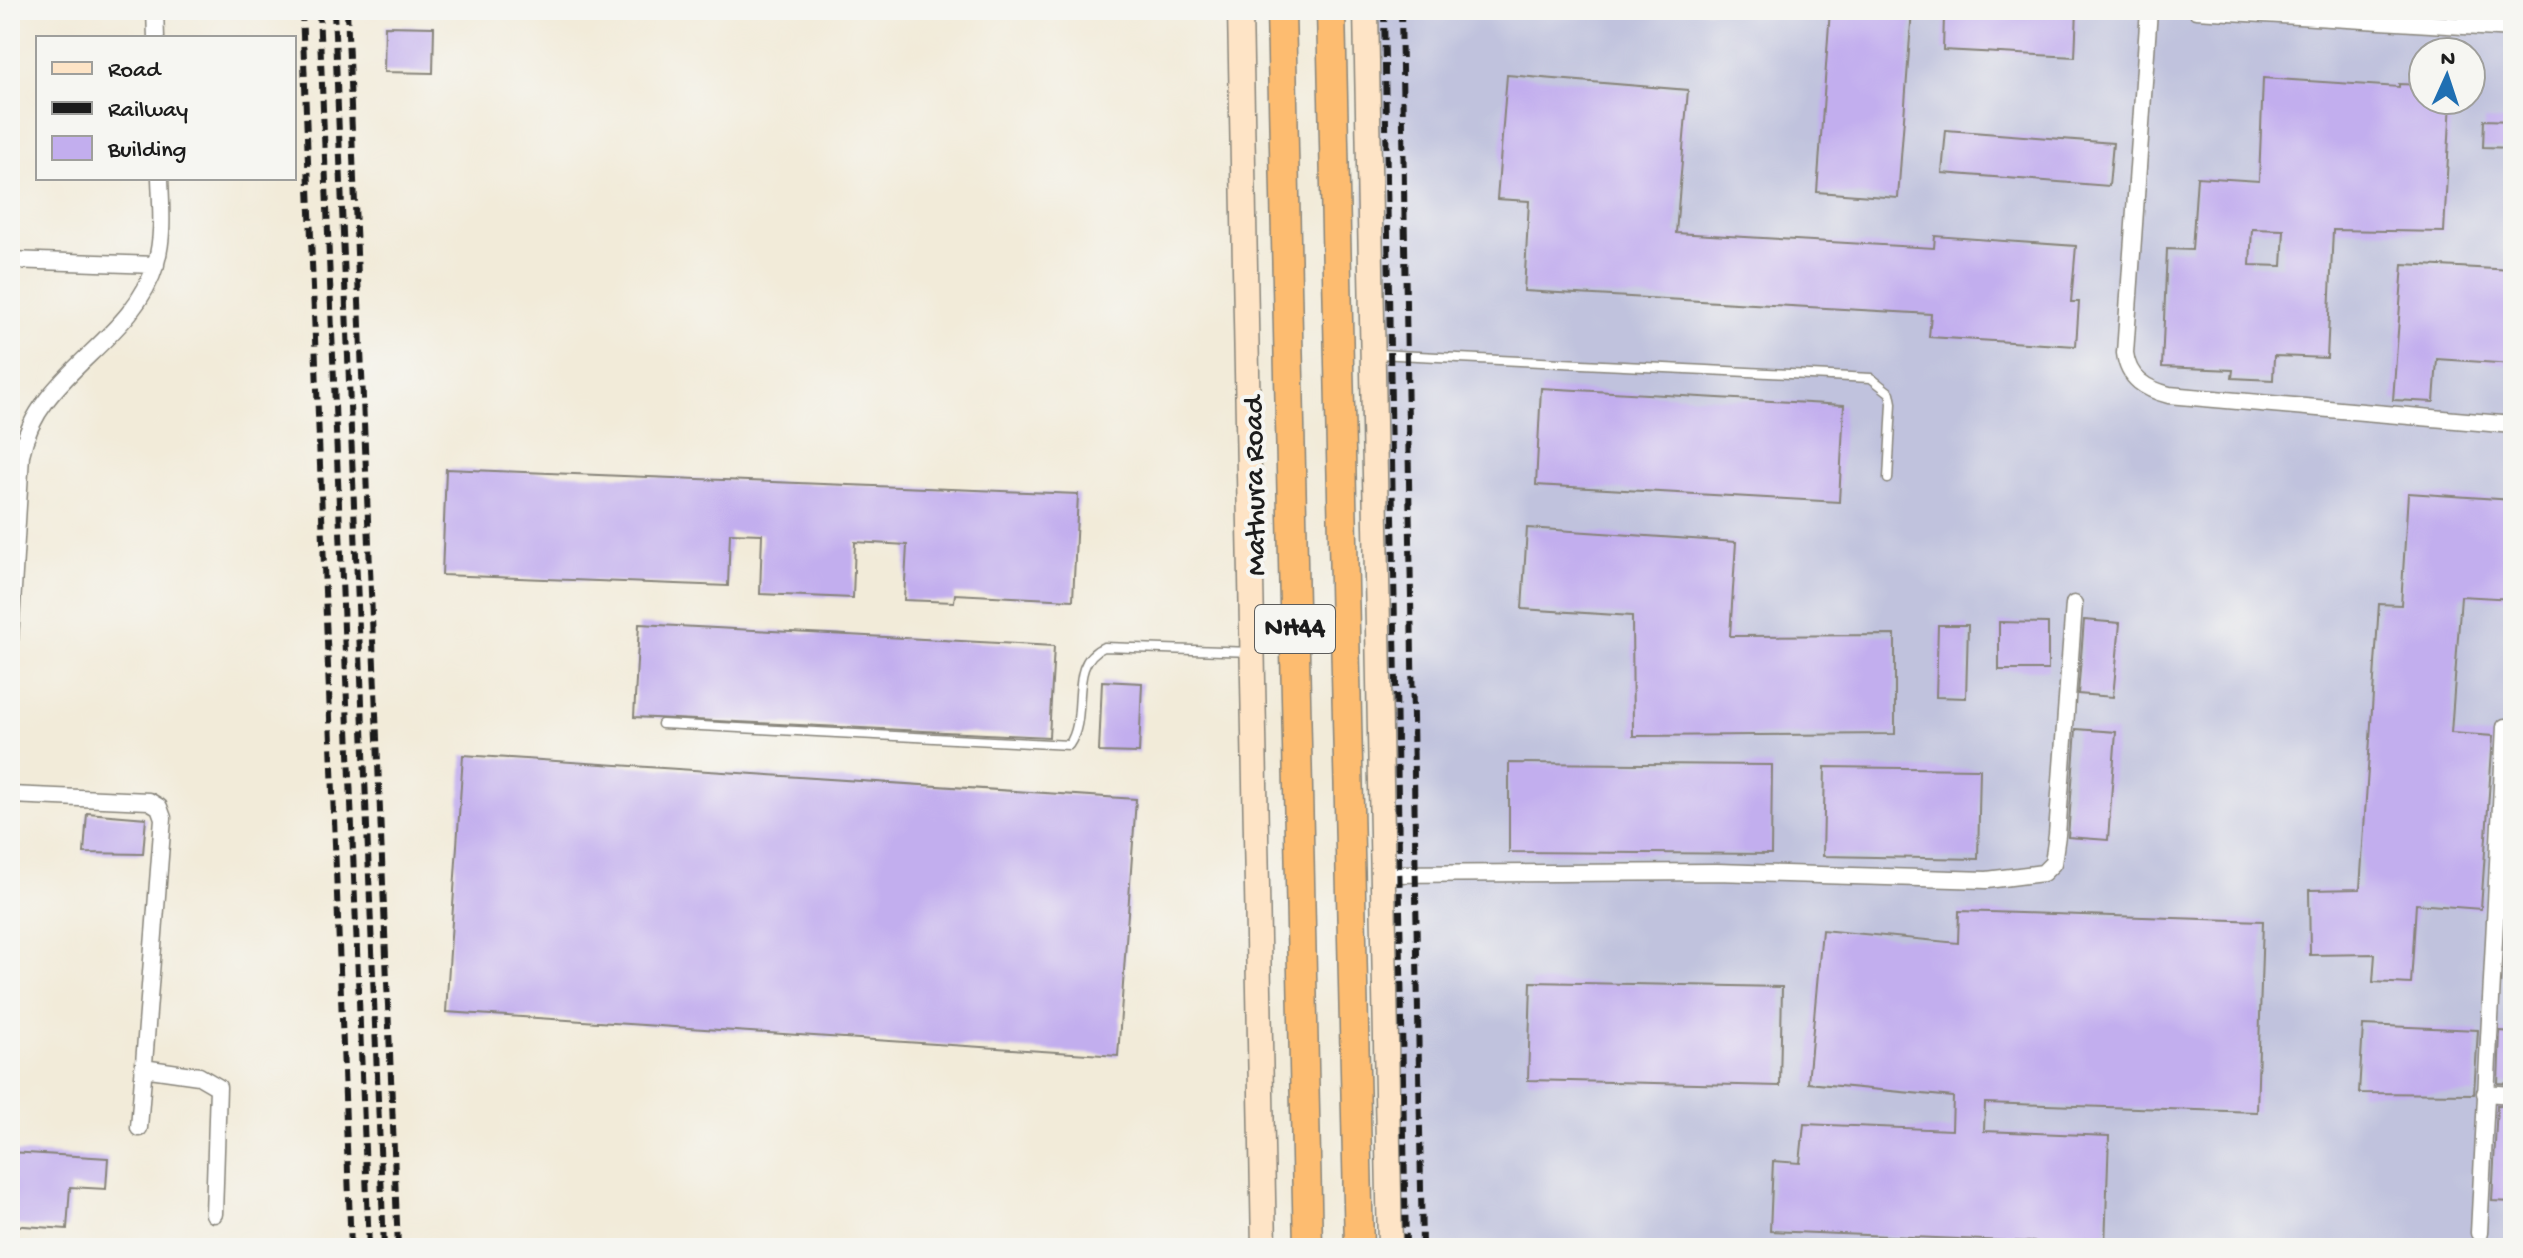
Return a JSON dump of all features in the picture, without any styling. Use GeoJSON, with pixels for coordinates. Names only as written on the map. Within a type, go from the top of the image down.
{"type":"FeatureCollection","features":[{"type":"Feature","properties":{"kind":"highway","name":"Mathura Road"},"geometry":{"type":"LineString","coordinates":[[1281,10],[1308,1248]]}},
{"type":"Feature","properties":{"kind":"highway","name":"NH44"},"geometry":{"type":"LineString","coordinates":[[1331,10],[1359,1248]]}},
{"type":"Feature","properties":{"kind":"highway"},"geometry":{"type":"LineString","coordinates":[[1357,1169],[1374,1248]]}},
{"type":"Feature","properties":{"kind":"main road"},"geometry":{"type":"LineString","coordinates":[[1240,10],[1264,1248]]}},
{"type":"Feature","properties":{"kind":"main road"},"geometry":{"type":"LineString","coordinates":[[1366,10],[1390,1248]]}},
{"type":"Feature","properties":{"kind":"street"},"geometry":{"type":"LineString","coordinates":[[155,10],[156,36]]}},
{"type":"Feature","properties":{"kind":"street"},"geometry":{"type":"LineString","coordinates":[[2149,10],[2125,353],[2133,376],[2156,392],[2169,395],[2513,425]]}},
{"type":"Feature","properties":{"kind":"street"},"geometry":{"type":"LineString","coordinates":[[2196,10],[2513,29]]}},
{"type":"Feature","properties":{"kind":"street"},"geometry":{"type":"LineString","coordinates":[[10,639],[21,455],[18,429],[136,305],[156,265],[162,227],[160,180]]}},
{"type":"Feature","properties":{"kind":"street"},"geometry":{"type":"LineString","coordinates":[[10,260],[156,265]]}},
{"type":"Feature","properties":{"kind":"street"},"geometry":{"type":"LineString","coordinates":[[1384,874],[1717,872],[1987,880],[2043,873],[2053,863],[2057,835],[2074,604]]}},
{"type":"Feature","properties":{"kind":"street"},"geometry":{"type":"LineString","coordinates":[[2479,1233],[2505,727]]}},
{"type":"Feature","properties":{"kind":"street"},"geometry":{"type":"LineString","coordinates":[[10,795],[149,801],[159,807],[163,818],[139,1128]]}},
{"type":"Feature","properties":{"kind":"street"},"geometry":{"type":"LineString","coordinates":[[143,1068],[199,1076],[218,1087],[214,1214]]}},
{"type":"Feature","properties":{"kind":"street"},"geometry":{"type":"LineString","coordinates":[[2485,1093],[2513,1095]]}},
{"type":"Feature","properties":{"kind":"lane"},"geometry":{"type":"LineString","coordinates":[[1372,353],[1871,378],[1890,393],[1892,403],[1888,479]]}},
{"type":"Feature","properties":{"kind":"lane"},"geometry":{"type":"LineString","coordinates":[[662,724],[1069,745],[1078,732],[1083,664],[1090,653],[1104,647],[1252,652]]}},
{"type":"Feature","properties":{"kind":"shaded area"},"geometry":{"type":"Polygon","coordinates":[[[1359,10],[2513,10],[2513,1248],[1389,1248],[1359,10]]]}},
{"type":"Feature","properties":{"kind":"building"},"geometry":{"type":"Polygon","coordinates":[[[1830,10],[1912,10],[1898,198],[1817,192],[1830,10]]]}},
{"type":"Feature","properties":{"kind":"building"},"geometry":{"type":"Polygon","coordinates":[[[1955,10],[2077,10],[2075,57],[1943,50],[1944,16],[1954,16],[1955,10]]]}},
{"type":"Feature","properties":{"kind":"building"},"geometry":{"type":"Polygon","coordinates":[[[385,26],[434,27],[433,73],[384,72],[385,26]]]}},
{"type":"Feature","properties":{"kind":"building"},"geometry":{"type":"Polygon","coordinates":[[[1507,75],[1688,90],[1676,233],[1934,248],[1935,236],[2076,246],[2071,302],[2079,302],[2076,346],[1929,337],[1931,314],[1524,291],[1529,201],[1497,199],[1507,75]]]}},
{"type":"Feature","properties":{"kind":"building"},"geometry":{"type":"Polygon","coordinates":[[[2263,78],[2399,87],[2399,84],[2407,84],[2407,116],[2450,116],[2444,232],[2333,230],[2327,358],[2274,356],[2273,380],[2232,378],[2233,370],[2162,367],[2167,249],[2192,250],[2197,177],[2259,181],[2263,78]],[[2252,229],[2250,265],[2282,266],[2284,230],[2252,229]]]}},
{"type":"Feature","properties":{"kind":"building"},"geometry":{"type":"Polygon","coordinates":[[[2484,120],[2513,121],[2513,148],[2483,147],[2484,120]]]}},
{"type":"Feature","properties":{"kind":"building"},"geometry":{"type":"Polygon","coordinates":[[[1946,130],[2113,143],[2109,186],[1942,173],[1946,130]]]}},
{"type":"Feature","properties":{"kind":"building"},"geometry":{"type":"Polygon","coordinates":[[[2403,264],[2513,270],[2513,364],[2437,359],[2434,402],[2393,400],[2403,264]]]}},
{"type":"Feature","properties":{"kind":"building"},"geometry":{"type":"Polygon","coordinates":[[[1541,388],[1844,405],[1839,502],[1536,485],[1541,388]]]}},
{"type":"Feature","properties":{"kind":"building"},"geometry":{"type":"Polygon","coordinates":[[[446,469],[1078,494],[1073,600],[955,594],[954,602],[904,600],[907,545],[855,542],[853,598],[760,594],[762,534],[730,533],[728,586],[442,575],[446,469]]]}},
{"type":"Feature","properties":{"kind":"building"},"geometry":{"type":"Polygon","coordinates":[[[2408,493],[2513,500],[2513,599],[2461,596],[2451,733],[2493,736],[2481,909],[2416,904],[2411,984],[2373,982],[2375,954],[2310,955],[2309,890],[2360,889],[2379,604],[2401,605],[2408,493]]]}},
{"type":"Feature","properties":{"kind":"building"},"geometry":{"type":"Polygon","coordinates":[[[1527,528],[1736,542],[1730,636],[1895,635],[1895,734],[1633,736],[1632,616],[1522,609],[1527,528]]]}},
{"type":"Feature","properties":{"kind":"building"},"geometry":{"type":"Polygon","coordinates":[[[2084,620],[2120,623],[2113,697],[2078,694],[2084,620]]]}},
{"type":"Feature","properties":{"kind":"building"},"geometry":{"type":"Polygon","coordinates":[[[1999,622],[2048,623],[2048,670],[1999,670],[1999,622]]]}},
{"type":"Feature","properties":{"kind":"building"},"geometry":{"type":"Polygon","coordinates":[[[639,624],[1054,646],[1049,737],[634,717],[639,624]]]}},
{"type":"Feature","properties":{"kind":"building"},"geometry":{"type":"Polygon","coordinates":[[[1938,625],[1968,625],[1966,698],[1936,697],[1938,625]]]}},
{"type":"Feature","properties":{"kind":"building"},"geometry":{"type":"Polygon","coordinates":[[[1102,681],[1142,683],[1139,753],[1099,752],[1102,681]]]}},
{"type":"Feature","properties":{"kind":"building"},"geometry":{"type":"Polygon","coordinates":[[[2076,729],[2116,732],[2108,840],[2068,837],[2076,729]]]}},
{"type":"Feature","properties":{"kind":"building"},"geometry":{"type":"Polygon","coordinates":[[[463,755],[1136,799],[1118,1056],[446,1012],[463,755]]]}},
{"type":"Feature","properties":{"kind":"building"},"geometry":{"type":"Polygon","coordinates":[[[1509,763],[1772,765],[1771,854],[1509,852],[1509,763]]]}},
{"type":"Feature","properties":{"kind":"building"},"geometry":{"type":"Polygon","coordinates":[[[1825,767],[1980,769],[1978,859],[1823,856],[1825,767]]]}},
{"type":"Feature","properties":{"kind":"building"},"geometry":{"type":"Polygon","coordinates":[[[87,813],[146,818],[143,854],[84,853],[87,813]]]}},
{"type":"Feature","properties":{"kind":"building"},"geometry":{"type":"Polygon","coordinates":[[[1959,911],[2263,921],[2257,1112],[1985,1103],[1984,1131],[2109,1136],[2105,1245],[1770,1231],[1773,1161],[1800,1163],[1804,1124],[1952,1130],[1953,1097],[1808,1083],[1822,930],[1958,943],[1959,911]]]}},
{"type":"Feature","properties":{"kind":"building"},"geometry":{"type":"Polygon","coordinates":[[[1531,982],[1782,987],[1780,1086],[1528,1080],[1531,982]]]}},
{"type":"Feature","properties":{"kind":"building"},"geometry":{"type":"Polygon","coordinates":[[[2363,1025],[2478,1030],[2474,1094],[2359,1093],[2363,1025]]]}},
{"type":"Feature","properties":{"kind":"building"},"geometry":{"type":"Polygon","coordinates":[[[2500,1031],[2513,1032],[2513,1084],[2498,1083],[2500,1031]]]}},
{"type":"Feature","properties":{"kind":"building"},"geometry":{"type":"Polygon","coordinates":[[[2497,1105],[2513,1106],[2513,1202],[2492,1201],[2497,1105]]]}},
{"type":"Feature","properties":{"kind":"building"},"geometry":{"type":"Polygon","coordinates":[[[10,1152],[108,1158],[106,1189],[70,1187],[67,1229],[10,1225],[10,1152]]]}},
{"type":"Feature","properties":{"kind":"railway"},"geometry":{"type":"LineString","coordinates":[[302,10],[351,1248]]}},
{"type":"Feature","properties":{"kind":"railway"},"geometry":{"type":"LineString","coordinates":[[319,10],[369,1248]]}},
{"type":"Feature","properties":{"kind":"railway"},"geometry":{"type":"LineString","coordinates":[[334,10],[384,1248]]}},
{"type":"Feature","properties":{"kind":"railway"},"geometry":{"type":"LineString","coordinates":[[347,10],[398,1248]]}},
{"type":"Feature","properties":{"kind":"railway"},"geometry":{"type":"LineString","coordinates":[[1384,10],[1406,1248]]}},
{"type":"Feature","properties":{"kind":"railway"},"geometry":{"type":"LineString","coordinates":[[1401,10],[1422,1248]]}}]}
